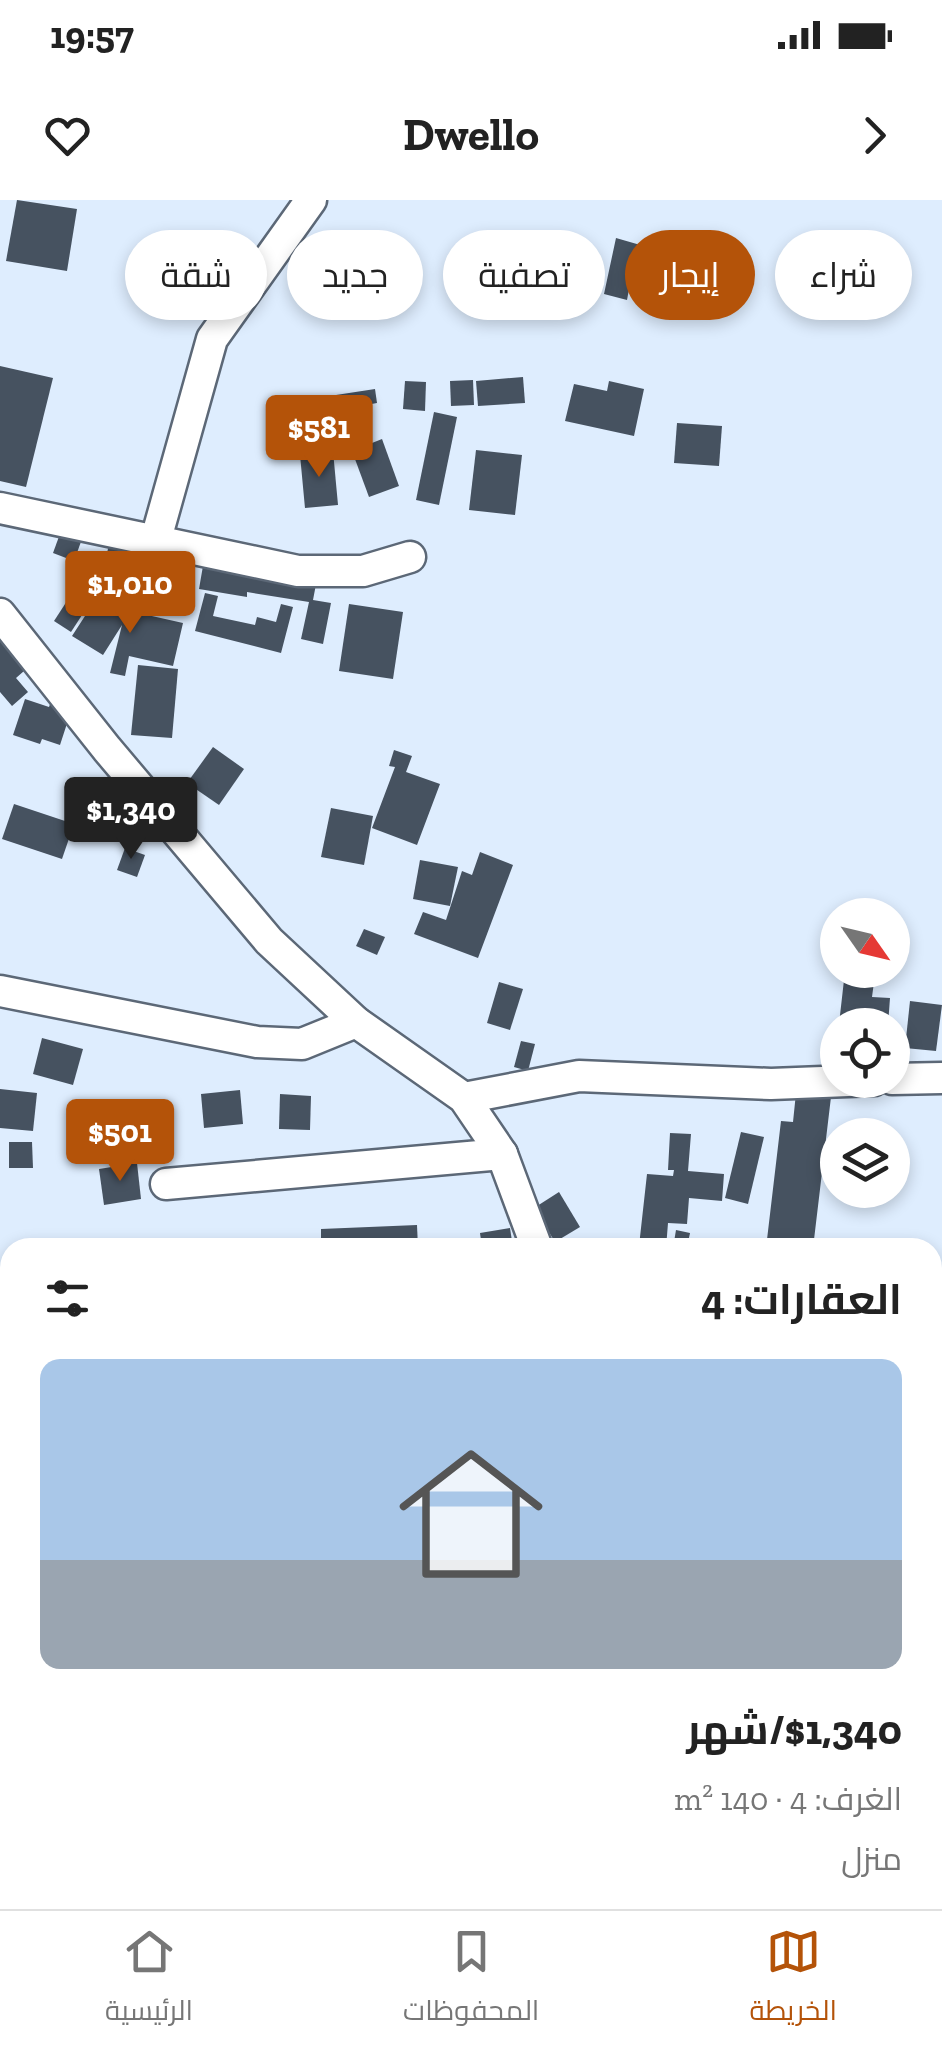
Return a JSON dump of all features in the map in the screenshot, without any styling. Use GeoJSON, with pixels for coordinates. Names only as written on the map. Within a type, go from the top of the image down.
{"type":"FeatureCollection","features":[{"type":"Feature","properties":{"kind":"street"},"geometry":{"type":"LineString","coordinates":[[156,538],[212,339],[310,200]]}},
{"type":"Feature","properties":{"kind":"street"},"geometry":{"type":"LineString","coordinates":[[0,508],[324,574],[362,572],[410,557]]}},
{"type":"Feature","properties":{"kind":"street"},"geometry":{"type":"LineString","coordinates":[[0,614],[269,941],[356,1022],[464,1098],[502,1154],[534,1238]]}},
{"type":"Feature","properties":{"kind":"street"},"geometry":{"type":"LineString","coordinates":[[0,990],[257,1042],[302,1044],[356,1022]]}},
{"type":"Feature","properties":{"kind":"street"},"geometry":{"type":"LineString","coordinates":[[464,1098],[579,1076],[771,1084],[820,1082]]}},
{"type":"Feature","properties":{"kind":"street"},"geometry":{"type":"LineString","coordinates":[[910,1079],[942,1078]]}},
{"type":"Feature","properties":{"kind":"street"},"geometry":{"type":"LineString","coordinates":[[166,1184],[502,1154]]}},
{"type":"Feature","properties":{"kind":"building"},"geometry":{"type":"Polygon","coordinates":[[[17,200],[77,209],[67,271],[6,261],[17,200]]]}},
{"type":"Feature","properties":{"kind":"building"},"geometry":{"type":"Polygon","coordinates":[[[616,238],[625,241],[625,299],[605,294],[616,238]]]}},
{"type":"Feature","properties":{"kind":"building"},"geometry":{"type":"Polygon","coordinates":[[[0,366],[53,378],[26,487],[0,481],[0,366]]]}},
{"type":"Feature","properties":{"kind":"building"},"geometry":{"type":"Polygon","coordinates":[[[523,377],[525,403],[478,406],[476,381],[523,377]]]}},
{"type":"Feature","properties":{"kind":"building"},"geometry":{"type":"Polygon","coordinates":[[[473,380],[474,405],[451,406],[450,381],[473,380]]]}},
{"type":"Feature","properties":{"kind":"building"},"geometry":{"type":"Polygon","coordinates":[[[405,381],[426,382],[425,411],[403,409],[405,381]]]}},
{"type":"Feature","properties":{"kind":"building"},"geometry":{"type":"Polygon","coordinates":[[[609,381],[644,389],[634,436],[565,421],[574,384],[607,391],[609,381]]]}},
{"type":"Feature","properties":{"kind":"building"},"geometry":{"type":"Polygon","coordinates":[[[375,389],[377,403],[339,410],[336,395],[375,389]]]}},
{"type":"Feature","properties":{"kind":"building"},"geometry":{"type":"Polygon","coordinates":[[[434,412],[457,417],[439,505],[416,500],[434,412]]]}},
{"type":"Feature","properties":{"kind":"building"},"geometry":{"type":"Polygon","coordinates":[[[677,423],[722,426],[719,466],[674,463],[677,423]]]}},
{"type":"Feature","properties":{"kind":"building"},"geometry":{"type":"Polygon","coordinates":[[[382,439],[399,486],[369,497],[352,451],[382,439]]]}},
{"type":"Feature","properties":{"kind":"building"},"geometry":{"type":"Polygon","coordinates":[[[476,450],[522,455],[515,515],[469,510],[476,450]]]}},
{"type":"Feature","properties":{"kind":"building"},"geometry":{"type":"Polygon","coordinates":[[[333,451],[338,505],[305,508],[300,455],[333,451]]]}},
{"type":"Feature","properties":{"kind":"building"},"geometry":{"type":"Polygon","coordinates":[[[61,531],[82,539],[74,561],[53,553],[61,531]]]}},
{"type":"Feature","properties":{"kind":"building"},"geometry":{"type":"Polygon","coordinates":[[[109,544],[143,552],[134,593],[100,586],[109,544]]]}},
{"type":"Feature","properties":{"kind":"building"},"geometry":{"type":"Polygon","coordinates":[[[150,546],[187,556],[172,610],[135,599],[150,546]]]}},
{"type":"Feature","properties":{"kind":"building"},"geometry":{"type":"Polygon","coordinates":[[[204,560],[317,579],[313,600],[331,603],[323,644],[301,639],[309,602],[199,589],[204,560]]]}},
{"type":"Feature","properties":{"kind":"building"},"geometry":{"type":"Polygon","coordinates":[[[80,581],[97,592],[71,632],[54,621],[80,581]]]}},
{"type":"Feature","properties":{"kind":"building"},"geometry":{"type":"Polygon","coordinates":[[[205,593],[218,596],[213,616],[255,625],[257,617],[276,622],[281,604],[293,607],[281,653],[195,631],[205,593]]]}},
{"type":"Feature","properties":{"kind":"building"},"geometry":{"type":"Polygon","coordinates":[[[96,599],[124,616],[125,610],[183,623],[173,666],[129,656],[125,676],[110,673],[122,625],[103,655],[72,636],[96,599]]]}},
{"type":"Feature","properties":{"kind":"building"},"geometry":{"type":"Polygon","coordinates":[[[349,604],[403,612],[393,679],[339,671],[349,604]]]}},
{"type":"Feature","properties":{"kind":"building"},"geometry":{"type":"Polygon","coordinates":[[[7,636],[32,664],[16,678],[28,692],[12,706],[0,692],[0,642],[7,636]]]}},
{"type":"Feature","properties":{"kind":"building"},"geometry":{"type":"Polygon","coordinates":[[[138,665],[178,669],[172,738],[131,735],[138,665]]]}},
{"type":"Feature","properties":{"kind":"building"},"geometry":{"type":"Polygon","coordinates":[[[53,696],[74,702],[60,745],[42,739],[40,744],[13,735],[25,699],[49,707],[53,696]]]}},
{"type":"Feature","properties":{"kind":"building"},"geometry":{"type":"Polygon","coordinates":[[[213,747],[244,769],[219,805],[187,783],[213,747]]]}},
{"type":"Feature","properties":{"kind":"building"},"geometry":{"type":"Polygon","coordinates":[[[394,750],[412,756],[406,772],[440,784],[417,845],[372,828],[395,767],[389,766],[394,750]]]}},
{"type":"Feature","properties":{"kind":"building"},"geometry":{"type":"Polygon","coordinates":[[[14,804],[74,824],[62,859],[2,839],[14,804]]]}},
{"type":"Feature","properties":{"kind":"building"},"geometry":{"type":"Polygon","coordinates":[[[331,808],[373,816],[364,865],[321,857],[331,808]]]}},
{"type":"Feature","properties":{"kind":"building"},"geometry":{"type":"Polygon","coordinates":[[[125,848],[145,855],[137,877],[117,870],[125,848]]]}},
{"type":"Feature","properties":{"kind":"building"},"geometry":{"type":"Polygon","coordinates":[[[480,852],[513,865],[478,958],[414,934],[423,912],[446,920],[462,871],[472,875],[480,852]]]}},
{"type":"Feature","properties":{"kind":"building"},"geometry":{"type":"Polygon","coordinates":[[[420,860],[458,867],[450,906],[413,899],[420,860]]]}},
{"type":"Feature","properties":{"kind":"building"},"geometry":{"type":"Polygon","coordinates":[[[364,929],[385,937],[377,955],[356,946],[364,929]]]}},
{"type":"Feature","properties":{"kind":"building"},"geometry":{"type":"Polygon","coordinates":[[[499,982],[523,989],[510,1030],[487,1023],[499,982]]]}},
{"type":"Feature","properties":{"kind":"building"},"geometry":{"type":"Polygon","coordinates":[[[843,988],[873,988],[872,997],[890,998],[889,1008],[841,1008],[843,988]]]}},
{"type":"Feature","properties":{"kind":"building"},"geometry":{"type":"Polygon","coordinates":[[[910,1001],[942,1005],[936,1051],[910,1048],[910,1001]]]}},
{"type":"Feature","properties":{"kind":"building"},"geometry":{"type":"Polygon","coordinates":[[[42,1038],[83,1049],[73,1085],[33,1074],[42,1038]]]}},
{"type":"Feature","properties":{"kind":"building"},"geometry":{"type":"Polygon","coordinates":[[[521,1041],[535,1044],[528,1071],[514,1067],[521,1041]]]}},
{"type":"Feature","properties":{"kind":"building"},"geometry":{"type":"Polygon","coordinates":[[[0,1089],[37,1093],[33,1131],[0,1128],[0,1089]]]}},
{"type":"Feature","properties":{"kind":"building"},"geometry":{"type":"Polygon","coordinates":[[[240,1090],[243,1124],[204,1128],[201,1094],[240,1090]]]}},
{"type":"Feature","properties":{"kind":"building"},"geometry":{"type":"Polygon","coordinates":[[[796,1093],[831,1098],[828,1118],[820,1118],[820,1189],[814,1238],[767,1238],[781,1121],[793,1122],[796,1093]]]}},
{"type":"Feature","properties":{"kind":"building"},"geometry":{"type":"Polygon","coordinates":[[[280,1094],[311,1096],[310,1130],[279,1129],[280,1094]]]}},
{"type":"Feature","properties":{"kind":"building"},"geometry":{"type":"Polygon","coordinates":[[[741,1132],[764,1137],[748,1204],[725,1198],[741,1132]]]}},
{"type":"Feature","properties":{"kind":"building"},"geometry":{"type":"Polygon","coordinates":[[[670,1133],[691,1134],[688,1171],[724,1174],[722,1201],[689,1198],[687,1224],[668,1223],[667,1238],[640,1238],[647,1174],[673,1176],[674,1170],[668,1170],[670,1133]]]}},
{"type":"Feature","properties":{"kind":"building"},"geometry":{"type":"Polygon","coordinates":[[[9,1142],[32,1142],[33,1168],[9,1168],[9,1142]]]}},
{"type":"Feature","properties":{"kind":"building"},"geometry":{"type":"Polygon","coordinates":[[[137,1163],[141,1199],[104,1205],[99,1169],[137,1163]]]}},
{"type":"Feature","properties":{"kind":"building"},"geometry":{"type":"Polygon","coordinates":[[[559,1192],[580,1227],[562,1238],[553,1238],[534,1208],[559,1192]]]}},
{"type":"Feature","properties":{"kind":"building"},"geometry":{"type":"Polygon","coordinates":[[[417,1225],[418,1238],[321,1238],[321,1229],[417,1225]]]}},
{"type":"Feature","properties":{"kind":"building"},"geometry":{"type":"Polygon","coordinates":[[[510,1228],[512,1238],[481,1238],[480,1233],[510,1228]]]}},
{"type":"Feature","properties":{"kind":"building"},"geometry":{"type":"Polygon","coordinates":[[[676,1230],[690,1233],[689,1238],[675,1238],[676,1230]]]}}]}
